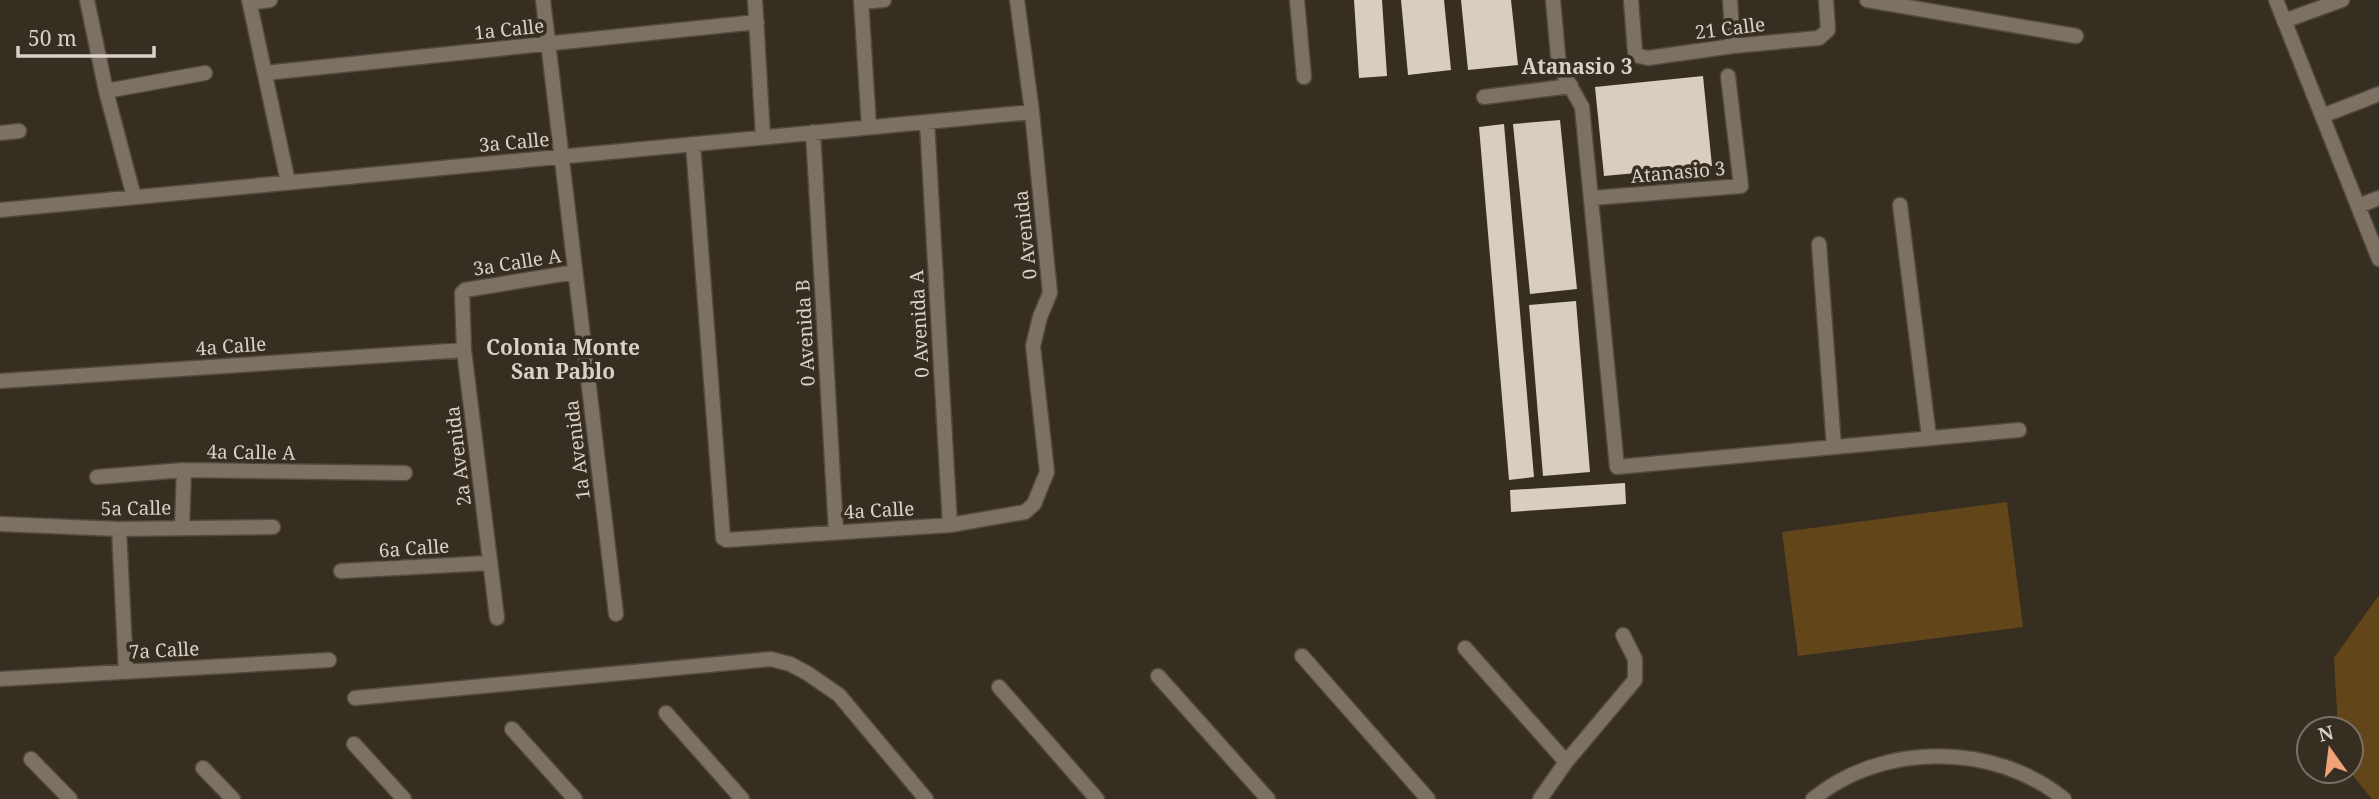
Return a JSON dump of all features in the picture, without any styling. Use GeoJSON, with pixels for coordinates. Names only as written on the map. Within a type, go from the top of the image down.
{"type":"FeatureCollection","features":[{"type":"Feature","properties":{"kind":"street"},"geometry":{"type":"LineString","coordinates":[[87,0],[106,91],[134,197]]}},
{"type":"Feature","properties":{"kind":"street"},"geometry":{"type":"LineString","coordinates":[[270,0],[249,2],[288,182]]}},
{"type":"Feature","properties":{"kind":"street"},"geometry":{"type":"LineString","coordinates":[[543,0],[562,156]]}},
{"type":"Feature","properties":{"kind":"street"},"geometry":{"type":"LineString","coordinates":[[755,0],[763,137]]}},
{"type":"Feature","properties":{"kind":"street"},"geometry":{"type":"LineString","coordinates":[[869,127],[861,1],[884,0]]}},
{"type":"Feature","properties":{"kind":"street","name":"0 Avenida"},"geometry":{"type":"LineString","coordinates":[[1017,0],[1032,112],[1050,293],[1040,317],[1033,346],[1047,472],[1034,504]]}},
{"type":"Feature","properties":{"kind":"street"},"geometry":{"type":"LineString","coordinates":[[1297,0],[1304,77]]}},
{"type":"Feature","properties":{"kind":"street"},"geometry":{"type":"LineString","coordinates":[[1553,0],[1559,66],[1583,107],[1617,467],[1929,436],[2019,430]]}},
{"type":"Feature","properties":{"kind":"street","name":"21 Calle"},"geometry":{"type":"LineString","coordinates":[[1631,0],[1635,52],[1648,58],[1819,37],[1828,30],[1826,0]]}},
{"type":"Feature","properties":{"kind":"street"},"geometry":{"type":"LineString","coordinates":[[1730,0],[1733,46]]}},
{"type":"Feature","properties":{"kind":"street"},"geometry":{"type":"LineString","coordinates":[[1867,0],[2076,36]]}},
{"type":"Feature","properties":{"kind":"street"},"geometry":{"type":"LineString","coordinates":[[2276,0],[2379,259]]}},
{"type":"Feature","properties":{"kind":"street"},"geometry":{"type":"LineString","coordinates":[[2284,21],[2342,0]]}},
{"type":"Feature","properties":{"kind":"street","name":"1a Calle"},"geometry":{"type":"LineString","coordinates":[[265,74],[757,22]]}},
{"type":"Feature","properties":{"kind":"street"},"geometry":{"type":"LineString","coordinates":[[106,91],[205,73]]}},
{"type":"Feature","properties":{"kind":"street","name":"Atanasio 3"},"geometry":{"type":"LineString","coordinates":[[1591,198],[1741,186],[1728,76]]}},
{"type":"Feature","properties":{"kind":"street"},"geometry":{"type":"LineString","coordinates":[[1484,97],[1571,86]]}},
{"type":"Feature","properties":{"kind":"street"},"geometry":{"type":"LineString","coordinates":[[2322,116],[2379,94]]}},
{"type":"Feature","properties":{"kind":"street","name":"3a Calle"},"geometry":{"type":"LineString","coordinates":[[0,210],[1032,112]]}},
{"type":"Feature","properties":{"kind":"street","name":"0 Avenida A"},"geometry":{"type":"LineString","coordinates":[[927,122],[950,525]]}},
{"type":"Feature","properties":{"kind":"street"},"geometry":{"type":"LineString","coordinates":[[0,133],[19,131]]}},
{"type":"Feature","properties":{"kind":"street","name":"0 Avenida B"},"geometry":{"type":"LineString","coordinates":[[813,132],[836,531]]}},
{"type":"Feature","properties":{"kind":"street","name":"4a Calle"},"geometry":{"type":"LineString","coordinates":[[693,144],[723,538],[726,540],[950,525],[1025,512],[1034,504]]}},
{"type":"Feature","properties":{"kind":"street","name":"1a Avenida"},"geometry":{"type":"LineString","coordinates":[[562,156],[616,614]]}},
{"type":"Feature","properties":{"kind":"street"},"geometry":{"type":"LineString","coordinates":[[2358,206],[2379,198]]}},
{"type":"Feature","properties":{"kind":"street"},"geometry":{"type":"LineString","coordinates":[[1900,205],[1929,436]]}},
{"type":"Feature","properties":{"kind":"street"},"geometry":{"type":"LineString","coordinates":[[1819,244],[1834,447]]}},
{"type":"Feature","properties":{"kind":"street","name":"3a Calle A"},"geometry":{"type":"LineString","coordinates":[[465,290],[575,272]]}},
{"type":"Feature","properties":{"kind":"street","name":"2a Avenida"},"geometry":{"type":"LineString","coordinates":[[465,290],[461,296],[464,350],[497,618]]}},
{"type":"Feature","properties":{"kind":"street","name":"4a Calle"},"geometry":{"type":"LineString","coordinates":[[0,381],[464,350]]}},
{"type":"Feature","properties":{"kind":"street"},"geometry":{"type":"LineString","coordinates":[[182,527],[184,471]]}},
{"type":"Feature","properties":{"kind":"street","name":"4a Calle A"},"geometry":{"type":"LineString","coordinates":[[97,477],[184,471],[405,473]]}},
{"type":"Feature","properties":{"kind":"street","name":"5a Calle"},"geometry":{"type":"LineString","coordinates":[[0,524],[119,529],[272,527]]}},
{"type":"Feature","properties":{"kind":"street"},"geometry":{"type":"LineString","coordinates":[[119,529],[126,672]]}},
{"type":"Feature","properties":{"kind":"street","name":"6a Calle"},"geometry":{"type":"LineString","coordinates":[[341,571],[489,563]]}},
{"type":"Feature","properties":{"kind":"street"},"geometry":{"type":"LineString","coordinates":[[1540,799],[1566,762],[1635,680],[1635,659],[1623,635]]}},
{"type":"Feature","properties":{"kind":"street"},"geometry":{"type":"LineString","coordinates":[[1465,648],[1566,762]]}},
{"type":"Feature","properties":{"kind":"street"},"geometry":{"type":"LineString","coordinates":[[1302,656],[1428,799]]}},
{"type":"Feature","properties":{"kind":"street","name":"7a Calle"},"geometry":{"type":"LineString","coordinates":[[0,679],[329,660]]}},
{"type":"Feature","properties":{"kind":"street"},"geometry":{"type":"LineString","coordinates":[[355,698],[771,660],[790,664],[839,695],[926,799]]}},
{"type":"Feature","properties":{"kind":"street"},"geometry":{"type":"LineString","coordinates":[[1158,676],[1268,799]]}},
{"type":"Feature","properties":{"kind":"street"},"geometry":{"type":"LineString","coordinates":[[999,687],[1097,799]]}},
{"type":"Feature","properties":{"kind":"street"},"geometry":{"type":"LineString","coordinates":[[666,713],[742,799]]}},
{"type":"Feature","properties":{"kind":"street"},"geometry":{"type":"LineString","coordinates":[[512,729],[575,799]]}},
{"type":"Feature","properties":{"kind":"street"},"geometry":{"type":"LineString","coordinates":[[354,744],[404,799]]}},
{"type":"Feature","properties":{"kind":"street"},"geometry":{"type":"LineString","coordinates":[[1813,799],[1839,779],[1862,769],[1917,757],[1971,758],[2018,773],[2054,796]]}},
{"type":"Feature","properties":{"kind":"street"},"geometry":{"type":"LineString","coordinates":[[31,759],[70,799]]}},
{"type":"Feature","properties":{"kind":"street"},"geometry":{"type":"LineString","coordinates":[[203,768],[233,799]]}},
{"type":"Feature","properties":{"kind":"shaded area"},"geometry":{"type":"Polygon","coordinates":[[[2007,502],[2023,627],[1798,656],[1782,532],[2007,502]]]}},
{"type":"Feature","properties":{"kind":"shaded area"},"geometry":{"type":"Polygon","coordinates":[[[2379,595],[2379,799],[2372,799],[2360,785],[2365,785],[2365,715],[2337,715],[2334,658],[2379,595]]]}},
{"type":"Feature","properties":{"kind":"building"},"geometry":{"type":"Polygon","coordinates":[[[1354,0],[1382,0],[1387,76],[1359,78],[1354,0]]]}},
{"type":"Feature","properties":{"kind":"building"},"geometry":{"type":"Polygon","coordinates":[[[1401,0],[1444,0],[1451,70],[1408,75],[1401,0]]]}},
{"type":"Feature","properties":{"kind":"building"},"geometry":{"type":"Polygon","coordinates":[[[1461,0],[1511,0],[1518,65],[1468,70],[1461,0]]]}},
{"type":"Feature","properties":{"kind":"building"},"geometry":{"type":"Polygon","coordinates":[[[1703,76],[1712,166],[1604,176],[1595,87],[1703,76]]]}},
{"type":"Feature","properties":{"kind":"building"},"geometry":{"type":"Polygon","coordinates":[[[1560,120],[1577,289],[1530,294],[1513,124],[1560,120]]]}},
{"type":"Feature","properties":{"kind":"building"},"geometry":{"type":"Polygon","coordinates":[[[1504,124],[1534,477],[1509,480],[1479,127],[1504,124]]]}},
{"type":"Feature","properties":{"kind":"building"},"geometry":{"type":"Polygon","coordinates":[[[1576,301],[1590,472],[1543,476],[1529,305],[1576,301]]]}},
{"type":"Feature","properties":{"kind":"building"},"geometry":{"type":"Polygon","coordinates":[[[1625,483],[1626,504],[1511,512],[1510,490],[1625,483]]]}},
{"type":"Feature","properties":{"kind":"district","name":"Atanasio 3"},"geometry":{"type":"Point","coordinates":[1577,67]}},
{"type":"Feature","properties":{"kind":"district","name":"Colonia Monte San Pablo"},"geometry":{"type":"Point","coordinates":[563,360]}}]}
